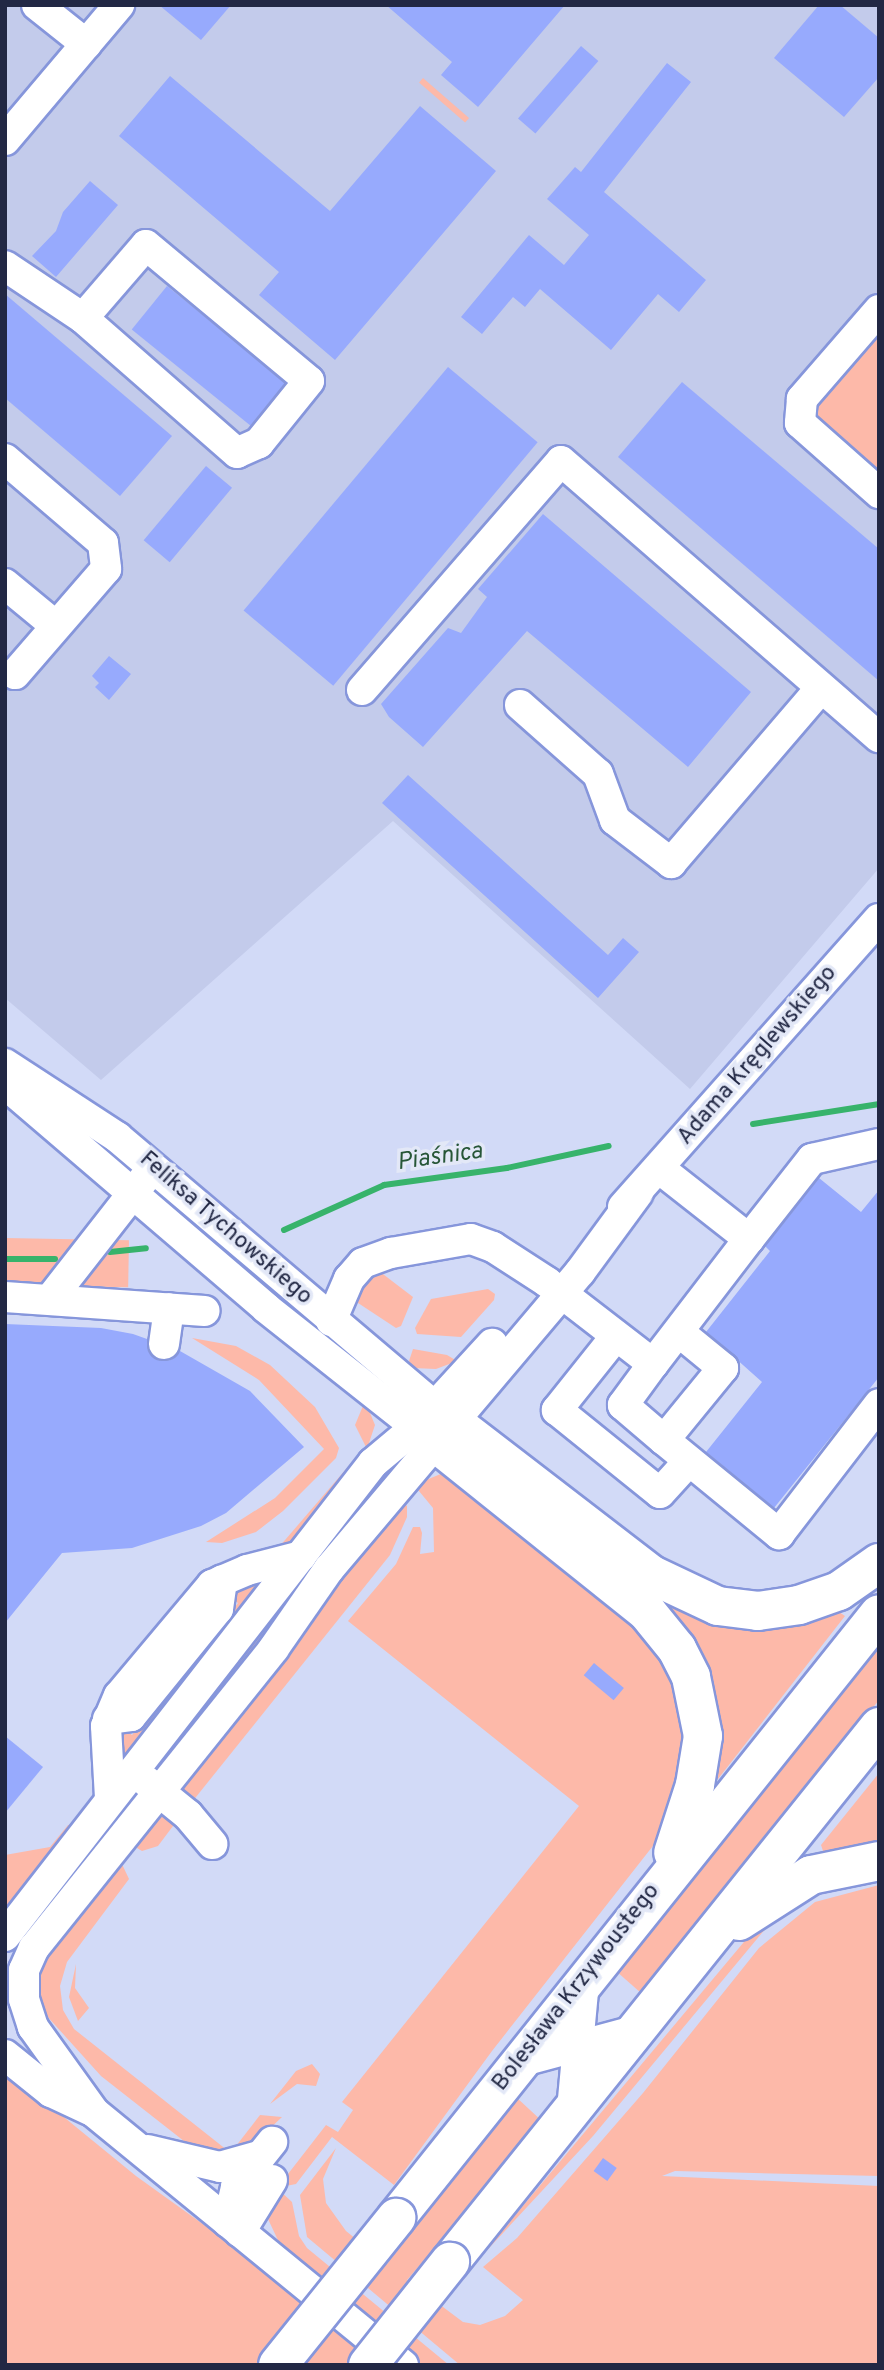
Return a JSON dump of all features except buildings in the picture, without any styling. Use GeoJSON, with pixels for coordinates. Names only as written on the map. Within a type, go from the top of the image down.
{"type":"FeatureCollection","features":[{"type":"Feature","properties":{"kind":"main road"},"geometry":{"type":"LineString","coordinates":[[435,1425],[652,1575],[718,1606],[758,1611],[799,1605],[839,1591],[879,1563]]}},
{"type":"Feature","properties":{"kind":"main road"},"geometry":{"type":"LineString","coordinates":[[435,1425],[648,1612],[677,1649],[691,1677],[703,1736],[695,1785],[680,1837],[653,1893]]}},
{"type":"Feature","properties":{"kind":"main road","name":"Bolesława Krzywoustego"},"geometry":{"type":"LineString","coordinates":[[278,2365],[653,1893],[879,1614]]}},
{"type":"Feature","properties":{"kind":"main road"},"geometry":{"type":"LineString","coordinates":[[368,2365],[879,1727]]}},
{"type":"Feature","properties":{"kind":"main road"},"geometry":{"type":"LineString","coordinates":[[705,1944],[811,1875],[879,1861]]}},
{"type":"Feature","properties":{"kind":"street"},"geometry":{"type":"LineString","coordinates":[[37,5],[86,44]]}},
{"type":"Feature","properties":{"kind":"street"},"geometry":{"type":"LineString","coordinates":[[5,140],[119,5]]}},
{"type":"Feature","properties":{"kind":"street"},"geometry":{"type":"LineString","coordinates":[[5,266],[83,317],[237,453],[259,443],[309,381],[146,245],[83,317]]}},
{"type":"Feature","properties":{"kind":"street"},"geometry":{"type":"LineString","coordinates":[[879,310],[802,399],[800,424],[879,492]]}},
{"type":"Feature","properties":{"kind":"street"},"geometry":{"type":"LineString","coordinates":[[5,459],[103,543],[106,569],[15,674]]}},
{"type":"Feature","properties":{"kind":"street"},"geometry":{"type":"LineString","coordinates":[[362,690],[561,461],[879,737]]}},
{"type":"Feature","properties":{"kind":"street"},"geometry":{"type":"LineString","coordinates":[[5,584],[56,626]]}},
{"type":"Feature","properties":{"kind":"street"},"geometry":{"type":"LineString","coordinates":[[520,705],[598,774],[615,820],[671,863],[821,688]]}},
{"type":"Feature","properties":{"kind":"street","name":"Adama Kręglewskiego"},"geometry":{"type":"LineString","coordinates":[[435,1425],[879,919]]}},
{"type":"Feature","properties":{"kind":"street","name":"Feliksa Tychowskiego"},"geometry":{"type":"LineString","coordinates":[[5,1064],[117,1137],[331,1321],[435,1425]]}},
{"type":"Feature","properties":{"kind":"street","name":"Feliksa Tychowskiego"},"geometry":{"type":"LineString","coordinates":[[5,1084],[134,1196],[435,1425]]}},
{"type":"Feature","properties":{"kind":"street"},"geometry":{"type":"LineString","coordinates":[[623,1405],[812,1159],[879,1144]]}},
{"type":"Feature","properties":{"kind":"street"},"geometry":{"type":"LineString","coordinates":[[51,1298],[134,1196],[152,1167]]}},
{"type":"Feature","properties":{"kind":"street"},"geometry":{"type":"LineString","coordinates":[[660,1169],[750,1239]]}},
{"type":"Feature","properties":{"kind":"street"},"geometry":{"type":"LineString","coordinates":[[331,1321],[349,1279],[363,1263],[415,1248],[471,1239],[493,1247],[554,1287],[653,1364]]}},
{"type":"Feature","properties":{"kind":"street","name":"Adama Kręglewskiego"},"geometry":{"type":"LineString","coordinates":[[435,1425],[488,1379],[554,1287]]}},
{"type":"Feature","properties":{"kind":"street"},"geometry":{"type":"LineString","coordinates":[[5,1297],[51,1298],[205,1311]]}},
{"type":"Feature","properties":{"kind":"street"},"geometry":{"type":"LineString","coordinates":[[164,1344],[170,1308]]}},
{"type":"Feature","properties":{"kind":"street"},"geometry":{"type":"LineString","coordinates":[[664,1440],[723,1368],[679,1332]]}},
{"type":"Feature","properties":{"kind":"street"},"geometry":{"type":"LineString","coordinates":[[615,1336],[557,1410],[660,1493],[689,1461]]}},
{"type":"Feature","properties":{"kind":"street"},"geometry":{"type":"LineString","coordinates":[[585,1375],[779,1534],[879,1404]]}},
{"type":"Feature","properties":{"kind":"street"},"geometry":{"type":"LineString","coordinates":[[9,1928],[373,1463],[435,1425]]}},
{"type":"Feature","properties":{"kind":"street"},"geometry":{"type":"LineString","coordinates":[[5,1976],[29,1955],[274,1648],[435,1425]]}},
{"type":"Feature","properties":{"kind":"street"},"geometry":{"type":"LineString","coordinates":[[110,1798],[105,1749],[108,1719],[119,1696],[199,1596],[222,1580],[292,1568]]}},
{"type":"Feature","properties":{"kind":"street"},"geometry":{"type":"LineString","coordinates":[[132,1769],[216,1839]]}},
{"type":"Feature","properties":{"kind":"street"},"geometry":{"type":"LineString","coordinates":[[29,1955],[16,2014],[94,2112],[403,2365]]}},
{"type":"Feature","properties":{"kind":"street"},"geometry":{"type":"LineString","coordinates":[[572,2110],[584,1980]]}},
{"type":"Feature","properties":{"kind":"street"},"geometry":{"type":"LineString","coordinates":[[519,2062],[638,2030]]}},
{"type":"Feature","properties":{"kind":"street"},"geometry":{"type":"LineString","coordinates":[[5,2055],[51,2092],[94,2112]]}},
{"type":"Feature","properties":{"kind":"street"},"geometry":{"type":"LineString","coordinates":[[135,2146],[212,2167],[267,2160],[234,2227]]}},
{"type":"Feature","properties":{"kind":"shaded area"},"geometry":{"type":"Polygon","coordinates":[[[5,5],[879,5],[879,868],[690,1089],[393,821],[101,1080],[5,998],[5,5]]]}},
{"type":"Feature","properties":{"kind":"shaded area"},"geometry":{"type":"Polygon","coordinates":[[[423,78],[469,118],[465,123],[419,83],[423,78]]]}},
{"type":"Feature","properties":{"kind":"shaded area"},"geometry":{"type":"Polygon","coordinates":[[[879,319],[879,483],[813,418],[814,402],[879,319]]]}},
{"type":"Feature","properties":{"kind":"shaded area"},"geometry":{"type":"Polygon","coordinates":[[[161,1204],[168,1205],[367,1367],[365,1369],[161,1204]]]}},
{"type":"Feature","properties":{"kind":"shaded area"},"geometry":{"type":"Polygon","coordinates":[[[5,1238],[129,1240],[128,1287],[5,1285],[5,1238]]]}},
{"type":"Feature","properties":{"kind":"shaded area"},"geometry":{"type":"Polygon","coordinates":[[[375,1268],[413,1297],[401,1326],[396,1328],[352,1299],[375,1268]]]}},
{"type":"Feature","properties":{"kind":"shaded area"},"geometry":{"type":"Polygon","coordinates":[[[488,1289],[495,1294],[494,1300],[461,1337],[417,1334],[415,1328],[431,1299],[488,1289]]]}},
{"type":"Feature","properties":{"kind":"shaded area"},"geometry":{"type":"Polygon","coordinates":[[[192,1338],[236,1346],[270,1365],[315,1407],[339,1448],[336,1458],[283,1511],[256,1532],[222,1543],[206,1542],[275,1498],[324,1449],[259,1380],[192,1338]]]}},
{"type":"Feature","properties":{"kind":"shaded area"},"geometry":{"type":"Polygon","coordinates":[[[413,1349],[447,1355],[457,1361],[436,1369],[413,1368],[409,1361],[413,1349]]]}},
{"type":"Feature","properties":{"kind":"shaded area"},"geometry":{"type":"Polygon","coordinates":[[[365,1401],[375,1425],[367,1449],[355,1425],[365,1401]]]}},
{"type":"Feature","properties":{"kind":"shaded area"},"geometry":{"type":"Polygon","coordinates":[[[353,1461],[356,1463],[287,1547],[273,1554],[353,1461]]]}},
{"type":"Feature","properties":{"kind":"shaded area"},"geometry":{"type":"Polygon","coordinates":[[[448,1471],[655,1635],[692,1729],[665,1829],[492,2051],[394,2185],[332,2137],[296,2184],[286,2186],[281,2183],[326,2125],[338,2132],[353,2110],[342,2102],[579,1806],[348,1621],[396,1564],[413,1527],[420,1527],[422,1533],[420,1554],[434,1552],[433,1508],[414,1485],[448,1471]]]}},
{"type":"Feature","properties":{"kind":"shaded area"},"geometry":{"type":"Polygon","coordinates":[[[375,1478],[383,1485],[262,1644],[162,1766],[164,1758],[263,1633],[313,1553],[375,1478]]]}},
{"type":"Feature","properties":{"kind":"shaded area"},"geometry":{"type":"Polygon","coordinates":[[[401,1500],[407,1506],[407,1517],[390,1555],[192,1802],[182,1795],[181,1784],[401,1500]]]}},
{"type":"Feature","properties":{"kind":"shaded area"},"geometry":{"type":"Polygon","coordinates":[[[569,1527],[805,1621],[839,1612],[845,1616],[718,1779],[713,1781],[709,1703],[569,1527]]]}},
{"type":"Feature","properties":{"kind":"shaded area"},"geometry":{"type":"Polygon","coordinates":[[[276,1574],[119,1772],[119,1725],[132,1735],[238,1603],[225,1594],[276,1574]]]}},
{"type":"Feature","properties":{"kind":"shaded area"},"geometry":{"type":"Polygon","coordinates":[[[879,1638],[879,1700],[647,1992],[641,1993],[616,1971],[879,1638]]]}},
{"type":"Feature","properties":{"kind":"shaded area"},"geometry":{"type":"Polygon","coordinates":[[[879,1773],[879,1846],[824,1854],[821,1845],[879,1773]]]}},
{"type":"Feature","properties":{"kind":"shaded area"},"geometry":{"type":"Polygon","coordinates":[[[163,1814],[176,1822],[158,1846],[142,1851],[132,1845],[163,1814]]]}},
{"type":"Feature","properties":{"kind":"shaded area"},"geometry":{"type":"Polygon","coordinates":[[[76,1824],[56,1856],[5,1910],[5,1855],[50,1847],[68,1825],[76,1824]]]}},
{"type":"Feature","properties":{"kind":"shaded area"},"geometry":{"type":"Polygon","coordinates":[[[120,1860],[129,1879],[67,1962],[60,1986],[63,2010],[74,2029],[237,2158],[203,2156],[101,2076],[37,2005],[39,1963],[120,1860]]]}},
{"type":"Feature","properties":{"kind":"shaded area"},"geometry":{"type":"Polygon","coordinates":[[[879,1869],[879,1876],[818,1889],[772,1921],[593,2136],[476,2262],[759,1924],[814,1884],[879,1869]]]}},
{"type":"Feature","properties":{"kind":"shaded area"},"geometry":{"type":"Polygon","coordinates":[[[879,1885],[879,2176],[675,2171],[662,2176],[879,2186],[879,2365],[460,2365],[307,2237],[300,2195],[336,2148],[323,2179],[326,2203],[346,2231],[387,2264],[516,2097],[543,2122],[407,2280],[463,2322],[480,2325],[505,2316],[523,2300],[483,2267],[517,2238],[643,2093],[759,1948],[815,1902],[879,1885]]]}},
{"type":"Feature","properties":{"kind":"shaded area"},"geometry":{"type":"Polygon","coordinates":[[[76,1964],[75,1988],[89,2008],[78,2021],[69,1997],[76,1964]]]}},
{"type":"Feature","properties":{"kind":"shaded area"},"geometry":{"type":"Polygon","coordinates":[[[312,2064],[320,2074],[316,2086],[297,2084],[270,2104],[296,2071],[312,2064]]]}},
{"type":"Feature","properties":{"kind":"shaded area"},"geometry":{"type":"Polygon","coordinates":[[[5,2069],[136,2176],[278,2278],[385,2365],[5,2365],[5,2069]]]}},
{"type":"Feature","properties":{"kind":"shaded area"},"geometry":{"type":"Polygon","coordinates":[[[260,2115],[282,2117],[244,2153],[236,2146],[260,2115]]]}},
{"type":"Feature","properties":{"kind":"shaded area"},"geometry":{"type":"Polygon","coordinates":[[[277,2188],[292,2202],[299,2236],[307,2248],[449,2365],[422,2365],[284,2253],[268,2219],[277,2188]]]}},
{"type":"Feature","properties":{"kind":"waterway","name":"Piaśnica"},"geometry":{"type":"LineString","coordinates":[[753,1124],[879,1104]]}},
{"type":"Feature","properties":{"kind":"waterway","name":"Piaśnica"},"geometry":{"type":"LineString","coordinates":[[284,1230],[384,1185],[507,1168],[609,1146]]}},
{"type":"Feature","properties":{"kind":"waterway","name":"Piaśnica"},"geometry":{"type":"LineString","coordinates":[[110,1252],[146,1248]]}},
{"type":"Feature","properties":{"kind":"waterway","name":"Piaśnica"},"geometry":{"type":"LineString","coordinates":[[5,1259],[55,1259]]}}]}
